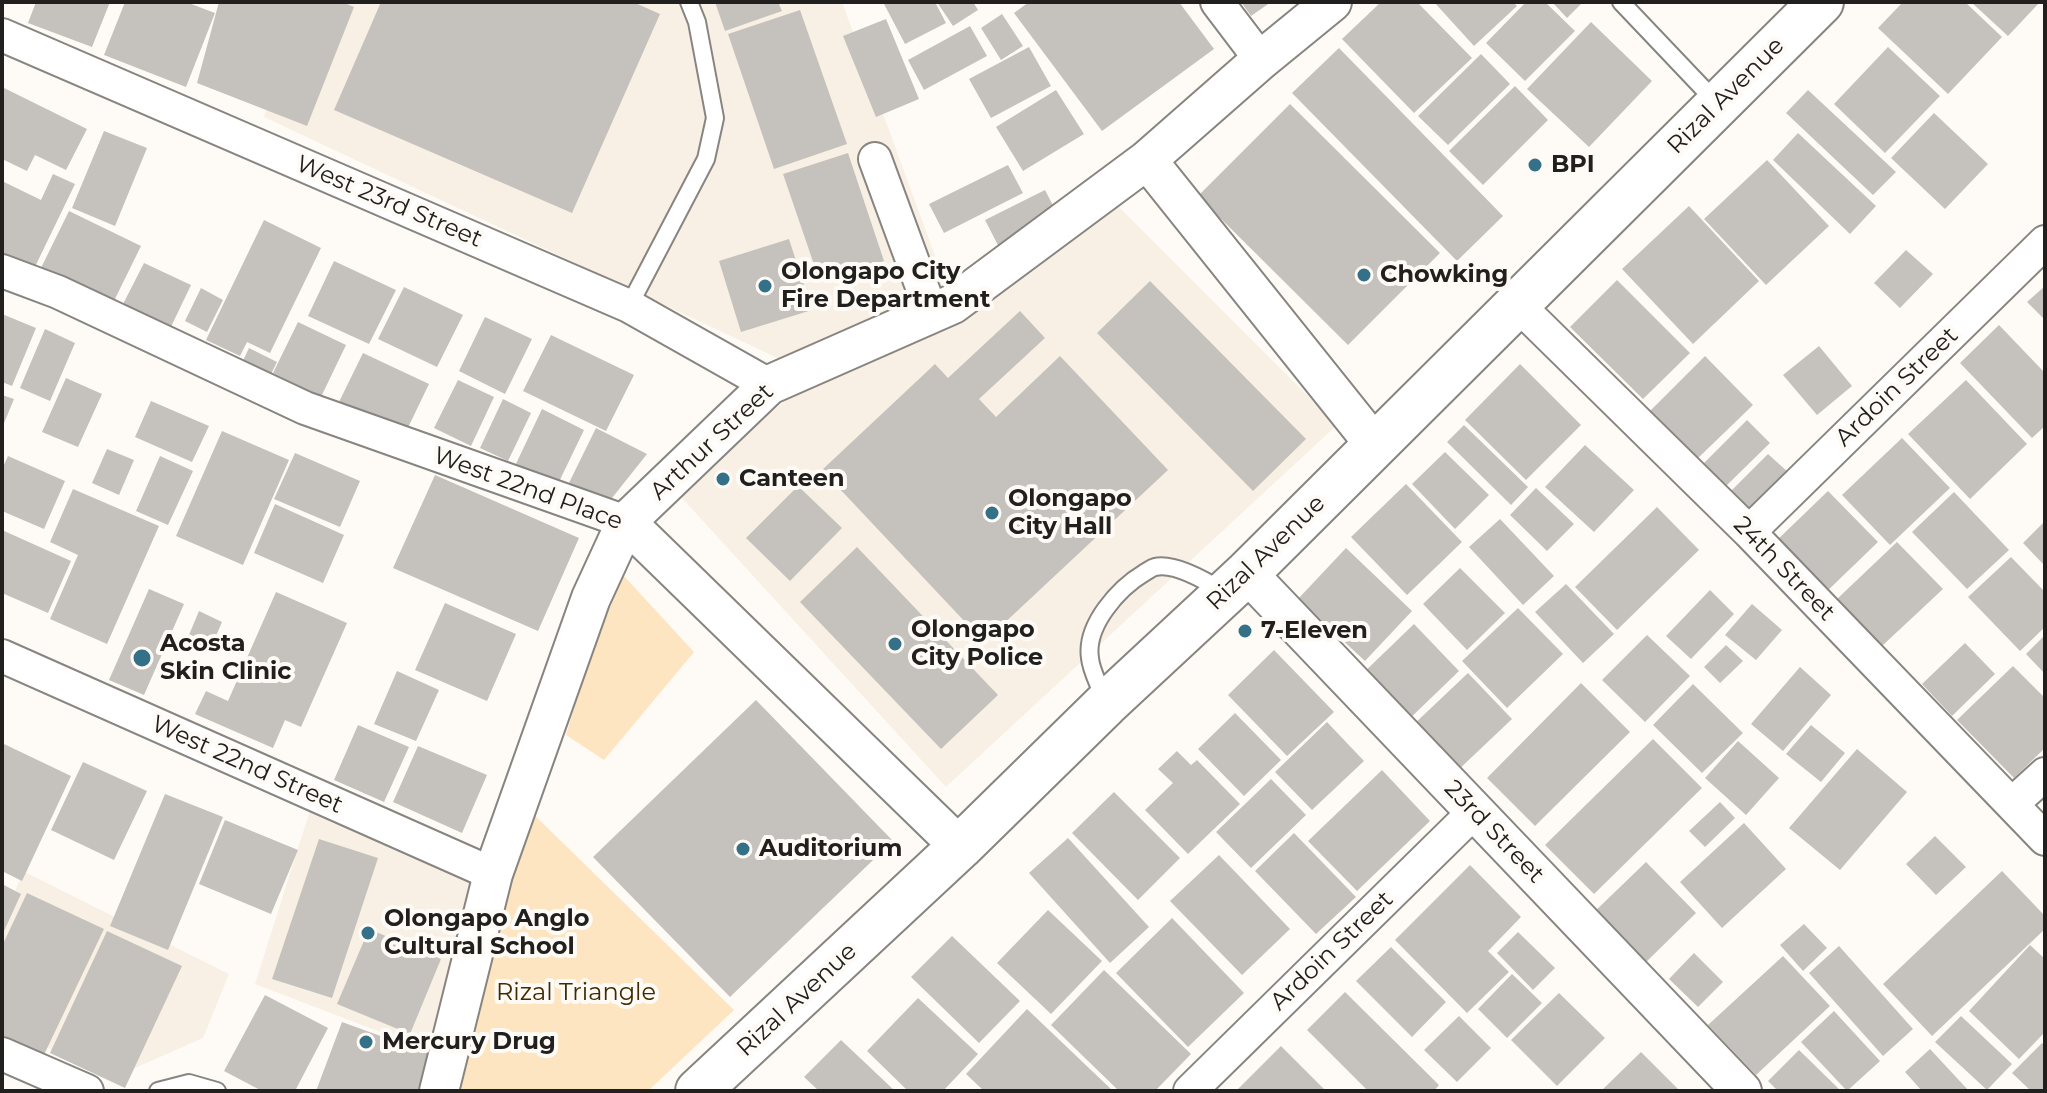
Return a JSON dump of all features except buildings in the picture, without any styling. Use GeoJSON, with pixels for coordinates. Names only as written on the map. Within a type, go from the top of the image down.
{"type":"FeatureCollection","features":[{"type":"Feature","properties":{"kind":"highway","name":"Rizal Avenue"},"geometry":{"type":"LineString","coordinates":[[698,1091],[960,847],[1106,704],[1236,583],[1821,2]]}},
{"type":"Feature","properties":{"kind":"street"},"geometry":{"type":"LineString","coordinates":[[1217,2],[1261,60]]}},
{"type":"Feature","properties":{"kind":"street","name":"Arthur Street"},"geometry":{"type":"LineString","coordinates":[[439,1091],[493,874],[591,598],[626,522],[769,385],[953,304],[1147,160],[1332,2]]}},
{"type":"Feature","properties":{"kind":"street","name":"West 23rd Street"},"geometry":{"type":"LineString","coordinates":[[2,35],[629,306],[769,385]]}},
{"type":"Feature","properties":{"kind":"street"},"geometry":{"type":"LineString","coordinates":[[875,159],[932,314]]}},
{"type":"Feature","properties":{"kind":"street"},"geometry":{"type":"LineString","coordinates":[[1147,160],[1375,445]]}},
{"type":"Feature","properties":{"kind":"street","name":"Ardoin Street"},"geometry":{"type":"LineString","coordinates":[[1749,532],[2045,242]]}},
{"type":"Feature","properties":{"kind":"street","name":"West 22nd Place"},"geometry":{"type":"LineString","coordinates":[[2,271],[58,292],[305,408],[626,522],[960,847]]}},
{"type":"Feature","properties":{"kind":"street","name":"24th Street"},"geometry":{"type":"LineString","coordinates":[[1517,304],[1749,532],[2045,839]]}},
{"type":"Feature","properties":{"kind":"street","name":"23rd Street"},"geometry":{"type":"LineString","coordinates":[[1236,583],[1475,811],[1729,1087]]}},
{"type":"Feature","properties":{"kind":"street","name":"West 22nd Street"},"geometry":{"type":"LineString","coordinates":[[2,656],[493,874]]}},
{"type":"Feature","properties":{"kind":"street"},"geometry":{"type":"LineString","coordinates":[[2012,804],[2045,774]]}},
{"type":"Feature","properties":{"kind":"street","name":"Ardoin Street"},"geometry":{"type":"LineString","coordinates":[[1190,1091],[1475,811]]}},
{"type":"Feature","properties":{"kind":"street"},"geometry":{"type":"LineString","coordinates":[[2,1054],[87,1091]]}},
{"type":"Feature","properties":{"kind":"lane"},"geometry":{"type":"LineString","coordinates":[[629,306],[706,159],[715,118],[697,22],[689,2]]}},
{"type":"Feature","properties":{"kind":"lane"},"geometry":{"type":"LineString","coordinates":[[1621,2],[1718,104]]}},
{"type":"Feature","properties":{"kind":"lane"},"geometry":{"type":"LineString","coordinates":[[1106,704],[1089,657],[1092,637],[1105,608],[1130,582],[1156,566],[1178,569],[1204,580],[1236,583]]}},
{"type":"Feature","properties":{"kind":"lane"},"geometry":{"type":"LineString","coordinates":[[158,1091],[189,1083],[217,1091]]}},
{"type":"Feature","properties":{"kind":"shaded area"},"geometry":{"type":"Polygon","coordinates":[[[296,2],[842,2],[959,321],[1110,198],[1337,425],[946,787],[671,486],[818,377],[264,117],[296,2]]]}},
{"type":"Feature","properties":{"kind":"shaded area","name":"Olongapo Anglo Cultural School"},"geometry":{"type":"Polygon","coordinates":[[[312,804],[478,883],[435,1053],[255,984],[312,804]]]}},
{"type":"Feature","properties":{"kind":"shaded area"},"geometry":{"type":"Polygon","coordinates":[[[23,871],[229,974],[203,1038],[110,1079],[2,1025],[2,925],[23,871]]]}},
{"type":"Feature","properties":{"kind":"green space"},"geometry":{"type":"Polygon","coordinates":[[[623,575],[694,652],[604,760],[566,735],[585,671],[623,575]]]}},
{"type":"Feature","properties":{"kind":"green space","name":"Rizal Triangle"},"geometry":{"type":"Polygon","coordinates":[[[521,802],[734,1010],[648,1091],[451,1091],[521,802]]]}},
{"type":"Feature","properties":{"kind":"place","name":"BPI"},"geometry":{"type":"Point","coordinates":[1535,165]}},
{"type":"Feature","properties":{"kind":"place","name":"Chowking"},"geometry":{"type":"Point","coordinates":[1364,275]}},
{"type":"Feature","properties":{"kind":"place","name":"Olongapo City Fire Department"},"geometry":{"type":"Point","coordinates":[765,286]}},
{"type":"Feature","properties":{"kind":"place","name":"Canteen"},"geometry":{"type":"Point","coordinates":[723,479]}},
{"type":"Feature","properties":{"kind":"place","name":"Olongapo City Hall"},"geometry":{"type":"Point","coordinates":[992,513]}},
{"type":"Feature","properties":{"kind":"place","name":"7-Eleven"},"geometry":{"type":"Point","coordinates":[1245,631]}},
{"type":"Feature","properties":{"kind":"place","name":"Olongapo City Police"},"geometry":{"type":"Point","coordinates":[895,644]}},
{"type":"Feature","properties":{"kind":"place","name":"Acosta Skin Clinic"},"geometry":{"type":"Point","coordinates":[142,658]}},
{"type":"Feature","properties":{"kind":"place","name":"Auditorium"},"geometry":{"type":"Point","coordinates":[743,849]}},
{"type":"Feature","properties":{"kind":"place","name":"Olongapo Anglo Cultural School"},"geometry":{"type":"Point","coordinates":[368,933]}},
{"type":"Feature","properties":{"kind":"place","name":"Mercury Drug"},"geometry":{"type":"Point","coordinates":[366,1042]}}]}
